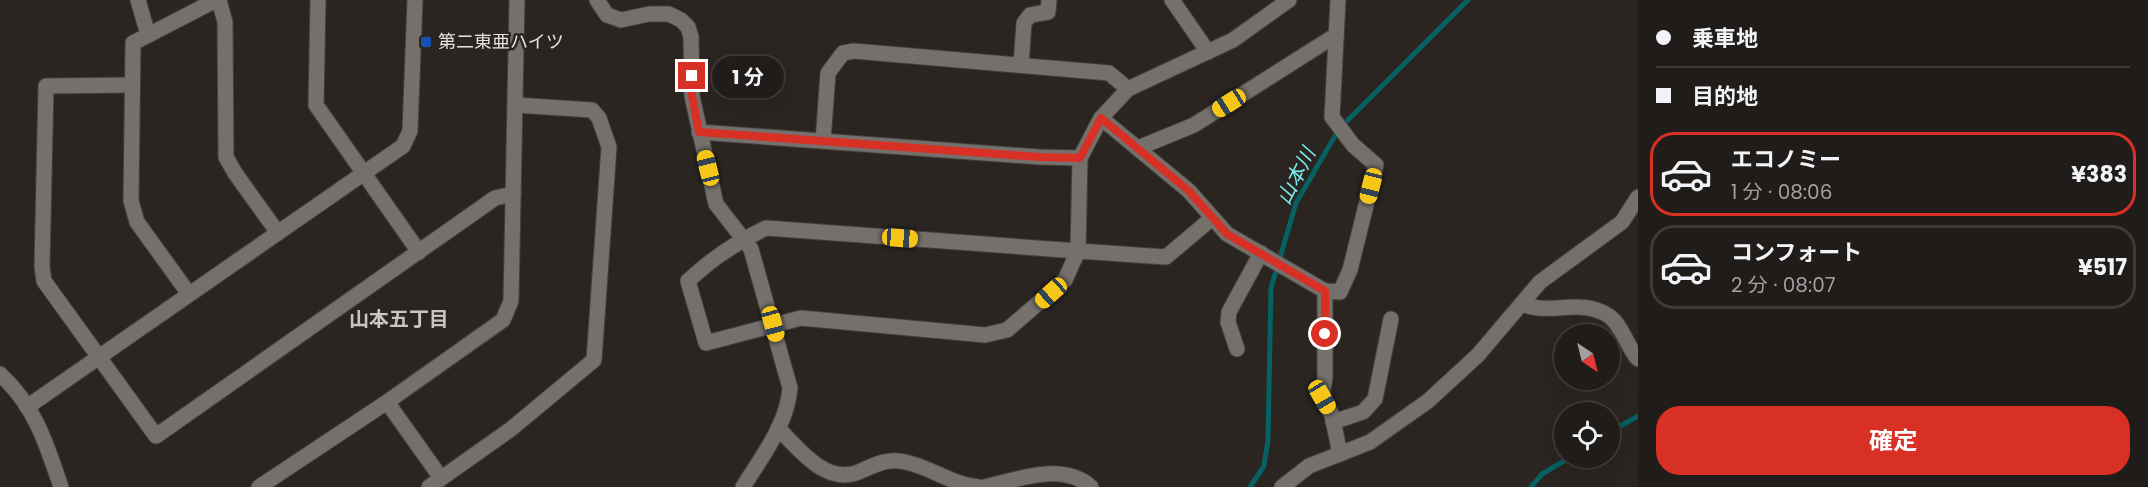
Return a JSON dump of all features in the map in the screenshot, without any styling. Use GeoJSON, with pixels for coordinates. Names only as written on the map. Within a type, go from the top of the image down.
{"type":"FeatureCollection","features":[{"type":"Feature","properties":{"kind":"street"},"geometry":{"type":"LineString","coordinates":[[138,0],[148,36]]}},
{"type":"Feature","properties":{"kind":"street"},"geometry":{"type":"LineString","coordinates":[[189,294],[137,222],[131,201],[133,43],[218,0],[225,22],[226,156],[235,173],[278,233]]}},
{"type":"Feature","properties":{"kind":"street"},"geometry":{"type":"LineString","coordinates":[[318,0],[316,105],[418,252]]}},
{"type":"Feature","properties":{"kind":"street"},"geometry":{"type":"LineString","coordinates":[[27,407],[403,146],[411,131],[415,0]]}},
{"type":"Feature","properties":{"kind":"street"},"geometry":{"type":"LineString","coordinates":[[259,487],[387,402],[503,320],[511,301],[517,0]]}},
{"type":"Feature","properties":{"kind":"street"},"geometry":{"type":"LineString","coordinates":[[597,0],[607,15],[621,20],[649,14],[669,14],[681,20],[688,27],[691,37],[692,96],[716,204],[752,249],[790,388],[789,405],[743,487]]}},
{"type":"Feature","properties":{"kind":"street"},"geometry":{"type":"LineString","coordinates":[[1021,65],[1024,22],[1030,15],[1048,12],[1048,0]]}},
{"type":"Feature","properties":{"kind":"street"},"geometry":{"type":"LineString","coordinates":[[1172,0],[1208,52]]}},
{"type":"Feature","properties":{"kind":"street"},"geometry":{"type":"LineString","coordinates":[[1211,219],[1166,257],[1078,251],[766,228],[743,239],[703,267],[688,281],[706,343],[801,318],[985,335],[1007,330],[1065,280],[1078,251],[1080,158],[1101,118],[1128,89],[1233,40],[1289,0]]}},
{"type":"Feature","properties":{"kind":"street"},"geometry":{"type":"LineString","coordinates":[[1101,118],[1189,191],[1211,219],[1227,234],[1325,291],[1340,292],[1350,270],[1376,165],[1353,145],[1332,117],[1338,0]]}},
{"type":"Feature","properties":{"kind":"street"},"geometry":{"type":"LineString","coordinates":[[1137,148],[1194,125],[1336,35]]}},
{"type":"Feature","properties":{"kind":"street"},"geometry":{"type":"LineString","coordinates":[[824,141],[828,73],[843,53],[854,51],[1109,73],[1128,89]]}},
{"type":"Feature","properties":{"kind":"street"},"geometry":{"type":"LineString","coordinates":[[132,85],[46,86],[43,274],[44,281],[156,436],[495,198],[513,194]]}},
{"type":"Feature","properties":{"kind":"street"},"geometry":{"type":"LineString","coordinates":[[387,402],[435,482],[511,429],[594,360],[609,147],[599,118],[592,110],[514,105]]}},
{"type":"Feature","properties":{"kind":"street"},"geometry":{"type":"LineString","coordinates":[[699,132],[1080,158]]}},
{"type":"Feature","properties":{"kind":"street"},"geometry":{"type":"LineString","coordinates":[[1282,487],[1309,466],[1370,442],[1428,401],[1478,355],[1540,282],[1622,222],[1638,199]]}},
{"type":"Feature","properties":{"kind":"street"},"geometry":{"type":"LineString","coordinates":[[1237,350],[1228,322],[1229,312],[1261,253]]}},
{"type":"Feature","properties":{"kind":"street"},"geometry":{"type":"LineString","coordinates":[[1325,291],[1325,377],[1322,397],[1333,422],[1340,454]]}},
{"type":"Feature","properties":{"kind":"street"},"geometry":{"type":"LineString","coordinates":[[1522,304],[1538,310],[1586,306],[1610,317],[1638,359]]}},
{"type":"Feature","properties":{"kind":"street"},"geometry":{"type":"LineString","coordinates":[[1333,422],[1363,412],[1375,399],[1391,319]]}},
{"type":"Feature","properties":{"kind":"street"},"geometry":{"type":"LineString","coordinates":[[0,374],[13,386],[40,426],[61,487]]}},
{"type":"Feature","properties":{"kind":"street"},"geometry":{"type":"LineString","coordinates":[[778,428],[819,468],[837,475],[855,474],[892,460],[907,462],[967,486],[979,487]]}},
{"type":"Feature","properties":{"kind":"street"},"geometry":{"type":"LineString","coordinates":[[984,487],[1065,473],[1082,479],[1091,487]]}},
{"type":"Feature","properties":{"kind":"waterway","name":"山本川"},"geometry":{"type":"LineString","coordinates":[[1250,487],[1264,466],[1268,440],[1271,288],[1296,203],[1339,129],[1468,0]]}},
{"type":"Feature","properties":{"kind":"waterway"},"geometry":{"type":"LineString","coordinates":[[1620,426],[1638,416]]}},
{"type":"Feature","properties":{"kind":"waterway"},"geometry":{"type":"LineString","coordinates":[[1531,487],[1542,474],[1554,467]]}},
{"type":"Feature","properties":{"kind":"place","name":"第二東亜ハイツ"},"geometry":{"type":"Point","coordinates":[426,42]}},
{"type":"Feature","properties":{"kind":"district","name":"山本五丁目"},"geometry":{"type":"Point","coordinates":[399,319]}},
{"type":"Feature","properties":{"kind":"route"},"geometry":{"type":"LineString","coordinates":[[692,76],[692,96],[699,132],[1080,158],[1101,118],[1189,191],[1211,219],[1227,234],[1325,291],[1325,334]]}}]}
